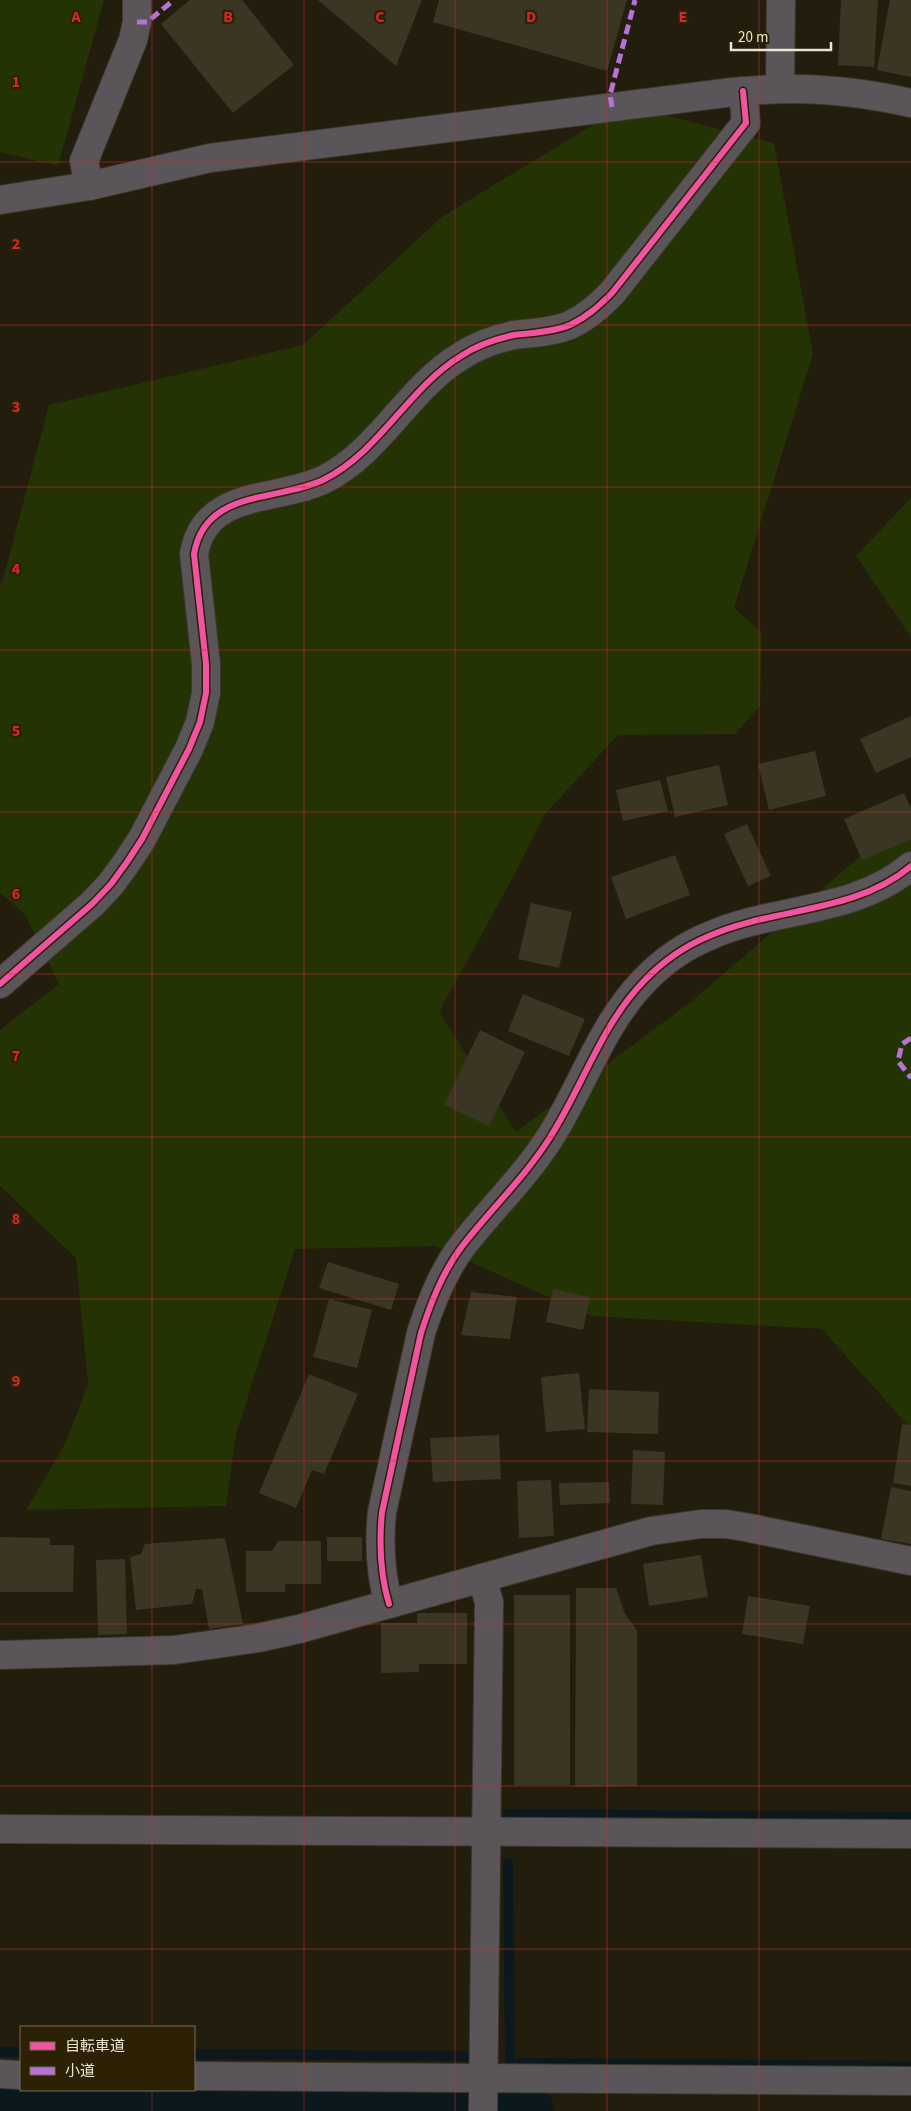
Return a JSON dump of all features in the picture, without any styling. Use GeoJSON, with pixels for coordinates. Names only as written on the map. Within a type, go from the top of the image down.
{"type":"FeatureCollection","features":[{"type":"Feature","properties":{"kind":"street"},"geometry":{"type":"LineString","coordinates":[[89,186],[84,161],[133,40],[137,22],[137,0]]}},
{"type":"Feature","properties":{"kind":"street"},"geometry":{"type":"LineString","coordinates":[[780,88],[781,0]]}},
{"type":"Feature","properties":{"kind":"street"},"geometry":{"type":"LineString","coordinates":[[0,200],[89,186],[210,158],[743,91],[780,88],[828,89],[874,95],[911,103]]}},
{"type":"Feature","properties":{"kind":"street"},"geometry":{"type":"LineString","coordinates":[[0,984],[92,904],[111,884],[142,839],[189,749],[200,722],[206,693],[206,664],[194,554],[196,540],[210,518],[234,504],[300,488],[322,480],[343,468],[362,453],[438,372],[460,356],[485,344],[511,336],[568,326],[593,312],[612,293],[746,123],[743,91]]}},
{"type":"Feature","properties":{"kind":"street"},"geometry":{"type":"LineString","coordinates":[[388,1604],[382,1580],[380,1528],[382,1512],[421,1333],[428,1310],[438,1287],[463,1245],[510,1191],[548,1141],[575,1094],[612,1022],[644,980],[686,948],[709,936],[734,927],[860,896],[883,885],[911,866]]}},
{"type":"Feature","properties":{"kind":"street"},"geometry":{"type":"LineString","coordinates":[[0,1655],[132,1652],[216,1645],[299,1629],[651,1531],[701,1524],[750,1528],[911,1561]]}},
{"type":"Feature","properties":{"kind":"street"},"geometry":{"type":"LineString","coordinates":[[482,1578],[489,1602],[483,2092]]}},
{"type":"Feature","properties":{"kind":"street"},"geometry":{"type":"LineString","coordinates":[[0,1829],[911,1834]]}},
{"type":"Feature","properties":{"kind":"street"},"geometry":{"type":"LineString","coordinates":[[0,2074],[20,2075]]}},
{"type":"Feature","properties":{"kind":"street"},"geometry":{"type":"LineString","coordinates":[[195,2076],[483,2092],[911,2081]]}},
{"type":"Feature","properties":{"kind":"green space"},"geometry":{"type":"Polygon","coordinates":[[[0,0],[104,0],[58,166],[0,152],[0,0]]]}},
{"type":"Feature","properties":{"kind":"green space"},"geometry":{"type":"Polygon","coordinates":[[[657,113],[774,143],[813,354],[734,608],[762,633],[760,706],[735,734],[618,735],[545,814],[511,881],[439,1012],[516,1132],[692,1001],[902,820],[911,805],[911,1429],[822,1329],[591,1316],[435,1246],[295,1249],[236,1434],[226,1506],[26,1510],[66,1442],[88,1384],[76,1258],[0,1186],[0,1030],[59,984],[24,913],[0,893],[0,583],[2,583],[49,405],[303,345],[443,216],[596,123],[657,113]]]}},
{"type":"Feature","properties":{"kind":"green space"},"geometry":{"type":"Polygon","coordinates":[[[911,498],[911,637],[856,556],[911,498]]]}},
{"type":"Feature","properties":{"kind":"building"},"geometry":{"type":"Polygon","coordinates":[[[190,0],[242,0],[294,65],[233,113],[161,24],[190,0]]]}},
{"type":"Feature","properties":{"kind":"building"},"geometry":{"type":"Polygon","coordinates":[[[318,0],[422,0],[396,66],[318,0]]]}},
{"type":"Feature","properties":{"kind":"building"},"geometry":{"type":"Polygon","coordinates":[[[439,0],[627,0],[607,71],[433,22],[439,0]]]}},
{"type":"Feature","properties":{"kind":"building"},"geometry":{"type":"Polygon","coordinates":[[[841,0],[878,0],[874,67],[838,65],[841,0]]]}},
{"type":"Feature","properties":{"kind":"building"},"geometry":{"type":"Polygon","coordinates":[[[890,0],[911,0],[911,77],[877,70],[890,0]]]}},
{"type":"Feature","properties":{"kind":"building"},"geometry":{"type":"Polygon","coordinates":[[[911,716],[911,757],[876,773],[860,739],[911,716]]]}},
{"type":"Feature","properties":{"kind":"building"},"geometry":{"type":"Polygon","coordinates":[[[815,751],[826,796],[769,810],[758,764],[815,751]]]}},
{"type":"Feature","properties":{"kind":"building"},"geometry":{"type":"Polygon","coordinates":[[[719,765],[728,805],[675,817],[666,777],[719,765]]]}},
{"type":"Feature","properties":{"kind":"building"},"geometry":{"type":"Polygon","coordinates":[[[660,780],[668,811],[623,821],[616,790],[660,780]]]}},
{"type":"Feature","properties":{"kind":"building"},"geometry":{"type":"Polygon","coordinates":[[[904,793],[911,809],[911,839],[862,860],[844,819],[904,793]]]}},
{"type":"Feature","properties":{"kind":"building"},"geometry":{"type":"Polygon","coordinates":[[[747,824],[771,876],[748,886],[724,834],[747,824]]]}},
{"type":"Feature","properties":{"kind":"building"},"geometry":{"type":"Polygon","coordinates":[[[675,855],[690,895],[626,919],[611,877],[675,855]]]}},
{"type":"Feature","properties":{"kind":"building"},"geometry":{"type":"Polygon","coordinates":[[[531,903],[572,912],[559,968],[518,959],[531,903]]]}},
{"type":"Feature","properties":{"kind":"building"},"geometry":{"type":"Polygon","coordinates":[[[523,994],[585,1019],[569,1056],[508,1031],[523,994]]]}},
{"type":"Feature","properties":{"kind":"building"},"geometry":{"type":"Polygon","coordinates":[[[480,1030],[525,1052],[489,1126],[444,1105],[480,1030]]]}},
{"type":"Feature","properties":{"kind":"building"},"geometry":{"type":"Polygon","coordinates":[[[328,1262],[399,1284],[391,1310],[319,1288],[328,1262]]]}},
{"type":"Feature","properties":{"kind":"building"},"geometry":{"type":"Polygon","coordinates":[[[553,1289],[590,1297],[583,1330],[546,1322],[553,1289]]]}},
{"type":"Feature","properties":{"kind":"building"},"geometry":{"type":"Polygon","coordinates":[[[471,1292],[517,1297],[510,1339],[461,1335],[471,1292]]]}},
{"type":"Feature","properties":{"kind":"building"},"geometry":{"type":"Polygon","coordinates":[[[329,1299],[372,1310],[357,1368],[313,1357],[329,1299]]]}},
{"type":"Feature","properties":{"kind":"building"},"geometry":{"type":"Polygon","coordinates":[[[579,1373],[585,1429],[546,1432],[541,1377],[579,1373]]]}},
{"type":"Feature","properties":{"kind":"building"},"geometry":{"type":"Polygon","coordinates":[[[309,1374],[358,1394],[324,1474],[312,1470],[296,1508],[259,1493],[309,1374]]]}},
{"type":"Feature","properties":{"kind":"building"},"geometry":{"type":"Polygon","coordinates":[[[589,1389],[659,1392],[658,1434],[587,1432],[589,1389]]]}},
{"type":"Feature","properties":{"kind":"building"},"geometry":{"type":"Polygon","coordinates":[[[902,1424],[911,1425],[911,1486],[893,1483],[902,1424]]]}},
{"type":"Feature","properties":{"kind":"building"},"geometry":{"type":"Polygon","coordinates":[[[499,1435],[501,1479],[433,1482],[430,1438],[499,1435]]]}},
{"type":"Feature","properties":{"kind":"building"},"geometry":{"type":"Polygon","coordinates":[[[633,1450],[665,1452],[663,1505],[631,1504],[633,1450]]]}},
{"type":"Feature","properties":{"kind":"building"},"geometry":{"type":"Polygon","coordinates":[[[551,1480],[554,1536],[519,1538],[517,1481],[551,1480]]]}},
{"type":"Feature","properties":{"kind":"building"},"geometry":{"type":"Polygon","coordinates":[[[609,1482],[610,1503],[560,1505],[559,1483],[609,1482]]]}},
{"type":"Feature","properties":{"kind":"building"},"geometry":{"type":"Polygon","coordinates":[[[891,1487],[911,1491],[911,1544],[881,1539],[891,1487]]]}},
{"type":"Feature","properties":{"kind":"building"},"geometry":{"type":"Polygon","coordinates":[[[0,1537],[50,1538],[50,1545],[74,1545],[73,1592],[0,1592],[0,1537]]]}},
{"type":"Feature","properties":{"kind":"building"},"geometry":{"type":"Polygon","coordinates":[[[327,1537],[362,1537],[362,1561],[327,1561],[327,1537]]]}},
{"type":"Feature","properties":{"kind":"building"},"geometry":{"type":"Polygon","coordinates":[[[225,1538],[243,1624],[209,1629],[202,1589],[196,1589],[192,1604],[136,1610],[130,1557],[141,1554],[145,1544],[225,1538]]]}},
{"type":"Feature","properties":{"kind":"building"},"geometry":{"type":"Polygon","coordinates":[[[278,1541],[321,1541],[321,1584],[285,1584],[285,1592],[246,1592],[246,1551],[272,1551],[278,1541]]]}},
{"type":"Feature","properties":{"kind":"building"},"geometry":{"type":"Polygon","coordinates":[[[701,1555],[708,1597],[649,1606],[643,1564],[701,1555]]]}},
{"type":"Feature","properties":{"kind":"building"},"geometry":{"type":"Polygon","coordinates":[[[125,1559],[127,1634],[98,1635],[96,1560],[125,1559]]]}},
{"type":"Feature","properties":{"kind":"building"},"geometry":{"type":"Polygon","coordinates":[[[576,1588],[616,1588],[625,1614],[637,1630],[637,1786],[575,1787],[576,1588]]]}},
{"type":"Feature","properties":{"kind":"building"},"geometry":{"type":"Polygon","coordinates":[[[514,1595],[570,1595],[570,1785],[514,1785],[514,1595]]]}},
{"type":"Feature","properties":{"kind":"building"},"geometry":{"type":"Polygon","coordinates":[[[748,1596],[810,1606],[803,1644],[742,1634],[748,1596]]]}},
{"type":"Feature","properties":{"kind":"building"},"geometry":{"type":"Polygon","coordinates":[[[417,1613],[467,1613],[467,1664],[419,1664],[419,1672],[381,1673],[381,1623],[417,1623],[417,1613]]]}},
{"type":"Feature","properties":{"kind":"waterway"},"geometry":{"type":"LineString","coordinates":[[508,1817],[508,1814],[911,1817]]}},
{"type":"Feature","properties":{"kind":"waterway"},"geometry":{"type":"LineString","coordinates":[[508,1863],[510,2059]]}},
{"type":"Feature","properties":{"kind":"waterway"},"geometry":{"type":"LineString","coordinates":[[0,2052],[20,2052]]}},
{"type":"Feature","properties":{"kind":"waterway"},"geometry":{"type":"LineString","coordinates":[[195,2054],[469,2056]]}},
{"type":"Feature","properties":{"kind":"waterway"},"geometry":{"type":"LineString","coordinates":[[520,2063],[911,2066]]}},
{"type":"Feature","properties":{"kind":"waterway"},"geometry":{"type":"LineString","coordinates":[[510,2088],[511,2111]]}},
{"type":"Feature","properties":{"kind":"waterway"},"geometry":{"type":"LineString","coordinates":[[0,2107],[524,2111]]}},
{"type":"Feature","properties":{"kind":"marked path"},"geometry":{"type":"LineString","coordinates":[[137,22],[147,22],[174,0]]}},
{"type":"Feature","properties":{"kind":"marked path"},"geometry":{"type":"LineString","coordinates":[[612,107],[610,95],[635,0]]}},
{"type":"Feature","properties":{"kind":"marked path"},"geometry":{"type":"LineString","coordinates":[[911,1038],[902,1044],[898,1061],[911,1078]]}},
{"type":"Feature","properties":{"kind":"cycle path"},"geometry":{"type":"LineString","coordinates":[[0,984],[92,904],[111,884],[142,839],[189,749],[200,722],[206,693],[206,664],[194,554],[201,533],[212,518],[227,508],[245,501],[304,487],[323,480],[343,468],[378,437],[442,369],[467,352],[486,343],[514,335],[550,331],[570,325],[592,311],[612,293],[746,123],[743,91]]}},
{"type":"Feature","properties":{"kind":"cycle path"},"geometry":{"type":"LineString","coordinates":[[389,1604],[381,1558],[382,1512],[421,1333],[438,1287],[463,1245],[529,1167],[549,1139],[604,1037],[629,998],[658,967],[700,940],[734,927],[839,902],[865,893],[889,882],[911,866]]}}]}
